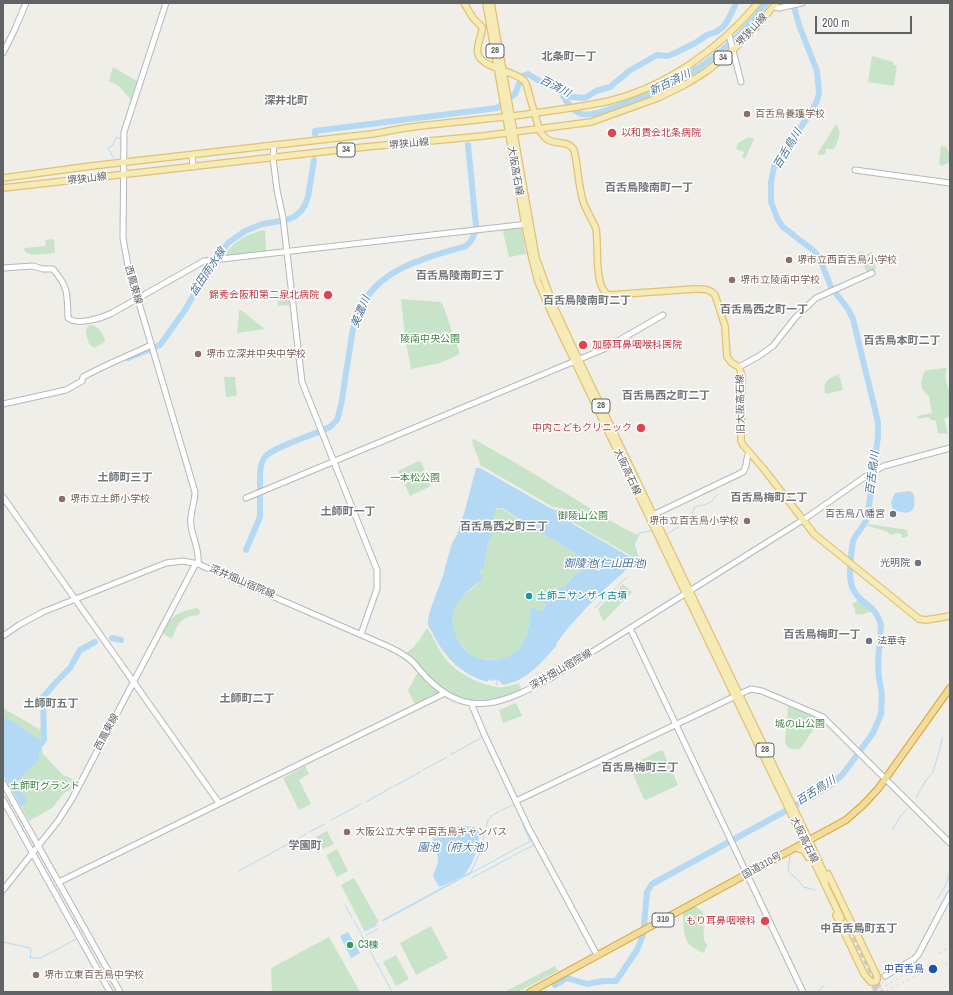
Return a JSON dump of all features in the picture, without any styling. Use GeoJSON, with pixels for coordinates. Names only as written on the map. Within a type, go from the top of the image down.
{"type":"FeatureCollection","features":[{"type":"Feature","properties":{"kind":"highway","name":"国道310号"},"geometry":{"type":"LineString","coordinates":[[530,992],[807,842],[854,814],[871,797],[886,778],[950,688]]}},
{"type":"Feature","properties":{"kind":"main road","name":"旧大阪高石線"},"geometry":{"type":"LineString","coordinates":[[464,3],[473,18],[482,27],[478,55],[490,66],[521,78],[527,87],[542,136],[546,140],[567,144],[574,150],[583,202],[595,229],[599,282],[605,294],[624,295],[643,292],[694,289],[710,291],[715,295],[724,324],[727,357],[732,363],[739,367],[742,376],[741,441],[743,445],[763,468],[814,534],[919,620],[950,616]]}},
{"type":"Feature","properties":{"kind":"main road","name":"大阪高石線"},"geometry":{"type":"LineString","coordinates":[[486,3],[500,69]]}},
{"type":"Feature","properties":{"kind":"main road","name":"大阪高石線"},"geometry":{"type":"LineString","coordinates":[[491,3],[505,101],[528,224],[543,280],[577,361],[842,916],[814,849],[807,842]]}},
{"type":"Feature","properties":{"kind":"main road","name":"堺狭山線"},"geometry":{"type":"LineString","coordinates":[[3,177],[376,134],[399,129],[508,117],[609,101],[671,79],[730,37],[758,3]]}},
{"type":"Feature","properties":{"kind":"main road","name":"堺狭山線"},"geometry":{"type":"LineString","coordinates":[[3,190],[123,174],[512,133],[591,122],[658,98],[707,71],[758,25],[774,5]]}},
{"type":"Feature","properties":{"kind":"main road","name":"大阪高石線"},"geometry":{"type":"LineString","coordinates":[[577,361],[654,515],[688,592]]}},
{"type":"Feature","properties":{"kind":"main road"},"geometry":{"type":"LineString","coordinates":[[796,848],[803,850],[806,853],[863,973],[870,981],[875,982],[877,980],[877,976],[822,862],[814,849]]}},
{"type":"Feature","properties":{"kind":"street"},"geometry":{"type":"LineString","coordinates":[[3,53],[26,3]]}},
{"type":"Feature","properties":{"kind":"street","name":"西鳳東線"},"geometry":{"type":"LineString","coordinates":[[3,890],[33,854],[58,821],[72,799],[197,563],[198,553],[190,519],[195,499],[195,492],[137,299],[128,266],[123,238],[123,162],[125,127],[166,3]]}},
{"type":"Feature","properties":{"kind":"street"},"geometry":{"type":"LineString","coordinates":[[774,5],[779,8],[800,4]]}},
{"type":"Feature","properties":{"kind":"street"},"geometry":{"type":"LineString","coordinates":[[730,37],[741,82]]}},
{"type":"Feature","properties":{"kind":"street"},"geometry":{"type":"LineString","coordinates":[[671,79],[681,85]]}},
{"type":"Feature","properties":{"kind":"street"},"geometry":{"type":"LineString","coordinates":[[274,145],[273,158],[277,190],[284,222],[302,382],[377,570],[377,589],[361,634]]}},
{"type":"Feature","properties":{"kind":"street"},"geometry":{"type":"LineString","coordinates":[[192,155],[193,167]]}},
{"type":"Feature","properties":{"kind":"street"},"geometry":{"type":"LineString","coordinates":[[856,170],[950,183]]}},
{"type":"Feature","properties":{"kind":"street"},"geometry":{"type":"LineString","coordinates":[[3,268],[33,266],[43,269],[53,269],[67,290],[68,318],[72,321],[90,320],[105,316],[204,261],[528,224]]}},
{"type":"Feature","properties":{"kind":"street"},"geometry":{"type":"LineString","coordinates":[[739,367],[773,346],[783,331],[806,306],[816,298],[872,273]]}},
{"type":"Feature","properties":{"kind":"street"},"geometry":{"type":"LineString","coordinates":[[246,498],[577,361],[615,343],[663,315]]}},
{"type":"Feature","properties":{"kind":"street"},"geometry":{"type":"LineString","coordinates":[[3,404],[66,390],[82,381],[83,377],[118,359],[152,348]]}},
{"type":"Feature","properties":{"kind":"street","name":"深井畑山宿院線"},"geometry":{"type":"LineString","coordinates":[[3,636],[19,625],[43,612],[166,563],[183,561],[197,563],[387,646],[406,656],[429,680],[445,693],[457,699],[471,704],[481,705],[497,702],[534,687],[549,679],[803,520],[874,471],[892,464],[950,448]]}},
{"type":"Feature","properties":{"kind":"street"},"geometry":{"type":"LineString","coordinates":[[654,515],[743,472],[746,468],[747,456],[749,453]]}},
{"type":"Feature","properties":{"kind":"street"},"geometry":{"type":"LineString","coordinates":[[3,497],[219,803]]}},
{"type":"Feature","properties":{"kind":"street"},"geometry":{"type":"LineString","coordinates":[[630,628],[803,992]]}},
{"type":"Feature","properties":{"kind":"street"},"geometry":{"type":"LineString","coordinates":[[516,801],[751,689],[760,690],[823,717],[949,840]]}},
{"type":"Feature","properties":{"kind":"street"},"geometry":{"type":"LineString","coordinates":[[59,882],[445,693]]}},
{"type":"Feature","properties":{"kind":"street"},"geometry":{"type":"LineString","coordinates":[[471,704],[542,854],[597,955]]}},
{"type":"Feature","properties":{"kind":"street"},"geometry":{"type":"LineString","coordinates":[[3,783],[120,992]]}},
{"type":"Feature","properties":{"kind":"street"},"geometry":{"type":"LineString","coordinates":[[3,800],[110,992]]}},
{"type":"Feature","properties":{"kind":"street"},"geometry":{"type":"LineString","coordinates":[[885,976],[914,959],[918,955],[950,894]]}},
{"type":"Feature","properties":{"kind":"green space"},"geometry":{"type":"Polygon","coordinates":[[[872,56],[893,62],[894,65],[897,65],[894,86],[868,82],[872,56]]]}},
{"type":"Feature","properties":{"kind":"green space"},"geometry":{"type":"Polygon","coordinates":[[[113,67],[137,81],[131,100],[119,86],[109,81],[113,67]]]}},
{"type":"Feature","properties":{"kind":"green space"},"geometry":{"type":"Polygon","coordinates":[[[836,124],[839,133],[834,149],[826,149],[825,154],[818,155],[818,151],[836,124]]]}},
{"type":"Feature","properties":{"kind":"green space"},"geometry":{"type":"Polygon","coordinates":[[[749,137],[754,139],[745,159],[742,157],[744,152],[736,149],[738,143],[749,137]]]}},
{"type":"Feature","properties":{"kind":"green space"},"geometry":{"type":"Polygon","coordinates":[[[941,146],[946,147],[950,154],[950,162],[942,166],[939,164],[941,146]]]}},
{"type":"Feature","properties":{"kind":"green space"},"geometry":{"type":"Polygon","coordinates":[[[522,229],[526,254],[509,257],[503,232],[504,230],[522,229]]]}},
{"type":"Feature","properties":{"kind":"green space"},"geometry":{"type":"Polygon","coordinates":[[[263,230],[265,231],[266,252],[226,256],[225,254],[237,242],[247,236],[263,230]]]}},
{"type":"Feature","properties":{"kind":"green space"},"geometry":{"type":"Polygon","coordinates":[[[45,240],[54,240],[55,253],[33,255],[25,252],[24,248],[46,246],[45,240]]]}},
{"type":"Feature","properties":{"kind":"green space"},"geometry":{"type":"Polygon","coordinates":[[[862,251],[865,255],[872,252],[876,269],[868,273],[856,256],[862,251]]]}},
{"type":"Feature","properties":{"kind":"green space"},"geometry":{"type":"Polygon","coordinates":[[[289,290],[290,305],[278,306],[277,291],[289,290]]]}},
{"type":"Feature","properties":{"kind":"green space","name":"陵南中央公園"},"geometry":{"type":"Polygon","coordinates":[[[401,299],[440,302],[443,305],[460,354],[440,363],[411,369],[405,338],[401,299]]]}},
{"type":"Feature","properties":{"kind":"green space"},"geometry":{"type":"Polygon","coordinates":[[[241,310],[265,329],[237,333],[241,310]]]}},
{"type":"Feature","properties":{"kind":"green space"},"geometry":{"type":"Polygon","coordinates":[[[89,325],[95,326],[103,334],[105,342],[94,348],[88,343],[89,342],[86,336],[86,329],[89,325]]]}},
{"type":"Feature","properties":{"kind":"green space"},"geometry":{"type":"Polygon","coordinates":[[[947,369],[946,378],[950,393],[950,416],[944,419],[948,434],[938,433],[936,421],[931,420],[928,417],[918,419],[917,416],[932,413],[929,397],[922,389],[921,382],[924,372],[927,370],[947,369]]]}},
{"type":"Feature","properties":{"kind":"green space"},"geometry":{"type":"Polygon","coordinates":[[[839,374],[843,390],[825,394],[825,386],[827,381],[839,374]]]}},
{"type":"Feature","properties":{"kind":"green space"},"geometry":{"type":"Polygon","coordinates":[[[224,377],[235,377],[237,396],[226,397],[224,377]]]}},
{"type":"Feature","properties":{"kind":"green space","name":"御陵山公園"},"geometry":{"type":"Polygon","coordinates":[[[474,439],[621,527],[638,535],[634,544],[638,560],[574,523],[567,509],[553,507],[480,465],[472,440],[474,439]]]}},
{"type":"Feature","properties":{"kind":"green space","name":"一本松公園"},"geometry":{"type":"Polygon","coordinates":[[[419,461],[421,462],[431,486],[410,496],[398,471],[419,461]]]}},
{"type":"Feature","properties":{"kind":"green space"},"geometry":{"type":"Polygon","coordinates":[[[500,508],[536,529],[539,534],[543,534],[586,561],[584,568],[564,587],[555,589],[544,598],[546,604],[543,610],[535,610],[529,613],[528,632],[521,647],[515,653],[500,660],[484,660],[476,658],[472,655],[458,640],[453,629],[452,618],[458,602],[478,583],[481,569],[483,569],[488,544],[492,536],[491,529],[495,509],[500,508]]]}},
{"type":"Feature","properties":{"kind":"green space"},"geometry":{"type":"Polygon","coordinates":[[[869,524],[907,530],[908,536],[904,538],[898,533],[890,535],[888,532],[867,526],[869,524]]]}},
{"type":"Feature","properties":{"kind":"green space"},"geometry":{"type":"Polygon","coordinates":[[[623,584],[632,592],[603,621],[598,609],[623,584]]]}},
{"type":"Feature","properties":{"kind":"green space"},"geometry":{"type":"Polygon","coordinates":[[[860,599],[871,611],[863,614],[855,614],[855,609],[852,604],[860,599]]]}},
{"type":"Feature","properties":{"kind":"green space"},"geometry":{"type":"Polygon","coordinates":[[[197,608],[200,611],[199,615],[184,619],[178,625],[172,639],[162,633],[172,618],[176,615],[184,611],[197,608]]]}},
{"type":"Feature","properties":{"kind":"green space"},"geometry":{"type":"Polygon","coordinates":[[[427,628],[444,657],[461,673],[475,681],[491,686],[503,687],[519,683],[521,690],[490,701],[474,701],[450,693],[443,689],[406,653],[415,646],[427,628]]]}},
{"type":"Feature","properties":{"kind":"green space"},"geometry":{"type":"Polygon","coordinates":[[[418,672],[440,691],[439,693],[415,705],[408,690],[418,672]]]}},
{"type":"Feature","properties":{"kind":"green space"},"geometry":{"type":"Polygon","coordinates":[[[516,703],[522,716],[503,723],[499,710],[516,703]]]}},
{"type":"Feature","properties":{"kind":"green space","name":"城の山公園"},"geometry":{"type":"Polygon","coordinates":[[[790,706],[819,718],[802,747],[799,749],[790,748],[785,742],[788,707],[790,706]]]}},
{"type":"Feature","properties":{"kind":"green space","name":"土師町グランド"},"geometry":{"type":"Polygon","coordinates":[[[3,708],[39,729],[42,728],[41,737],[43,754],[63,775],[78,781],[71,790],[65,792],[52,808],[29,821],[3,774],[3,708]]]}},
{"type":"Feature","properties":{"kind":"green space"},"geometry":{"type":"Polygon","coordinates":[[[661,750],[663,751],[678,785],[646,800],[644,799],[629,766],[661,750]]]}},
{"type":"Feature","properties":{"kind":"green space"},"geometry":{"type":"Polygon","coordinates":[[[305,766],[309,774],[299,780],[311,804],[299,810],[283,778],[305,766]]]}},
{"type":"Feature","properties":{"kind":"green space"},"geometry":{"type":"Polygon","coordinates":[[[327,831],[334,844],[323,849],[316,837],[327,831]]]}},
{"type":"Feature","properties":{"kind":"green space"},"geometry":{"type":"Polygon","coordinates":[[[337,849],[348,871],[337,877],[326,855],[337,849]]]}},
{"type":"Feature","properties":{"kind":"green space"},"geometry":{"type":"Polygon","coordinates":[[[354,878],[379,922],[364,930],[341,885],[354,878]]]}},
{"type":"Feature","properties":{"kind":"green space"},"geometry":{"type":"Polygon","coordinates":[[[695,906],[703,912],[704,940],[707,945],[704,953],[697,950],[688,942],[684,933],[683,913],[695,906]]]}},
{"type":"Feature","properties":{"kind":"green space"},"geometry":{"type":"Polygon","coordinates":[[[431,926],[448,958],[416,975],[400,943],[431,926]]]}},
{"type":"Feature","properties":{"kind":"green space"},"geometry":{"type":"Polygon","coordinates":[[[329,937],[360,992],[272,992],[271,968],[329,937]]]}},
{"type":"Feature","properties":{"kind":"green space"},"geometry":{"type":"Polygon","coordinates":[[[396,955],[409,979],[396,986],[383,962],[396,955]]]}},
{"type":"Feature","properties":{"kind":"green space"},"geometry":{"type":"Polygon","coordinates":[[[555,966],[558,971],[518,992],[504,992],[555,966]]]}},
{"type":"Feature","properties":{"kind":"water","name":"御陵池(仁山田池)"},"geometry":{"type":"Polygon","coordinates":[[[476,468],[480,468],[552,509],[565,510],[569,513],[573,524],[630,557],[632,561],[623,573],[579,616],[561,637],[556,644],[557,645],[540,664],[527,675],[512,683],[503,685],[497,679],[492,681],[489,679],[488,682],[462,670],[443,651],[428,624],[434,598],[444,573],[452,543],[457,535],[476,468]],[[496,508],[494,515],[492,536],[488,544],[483,570],[481,569],[480,572],[482,579],[466,593],[454,610],[454,630],[460,643],[465,649],[479,659],[496,660],[505,658],[517,651],[527,634],[531,609],[534,607],[537,611],[543,610],[546,604],[543,600],[544,598],[555,589],[564,587],[586,565],[586,561],[543,534],[539,534],[536,529],[502,508],[496,508]]]}},
{"type":"Feature","properties":{"kind":"water"},"geometry":{"type":"Polygon","coordinates":[[[909,491],[913,493],[914,498],[914,506],[912,511],[906,513],[893,510],[891,502],[895,493],[909,491]]]}},
{"type":"Feature","properties":{"kind":"water"},"geometry":{"type":"Polygon","coordinates":[[[3,717],[18,725],[37,739],[39,738],[41,751],[39,752],[39,760],[16,782],[26,799],[26,803],[21,806],[3,775],[3,717]]]}},
{"type":"Feature","properties":{"kind":"water","name":"園池（府大池）"},"geometry":{"type":"Polygon","coordinates":[[[449,827],[475,827],[479,832],[477,848],[473,860],[465,874],[439,887],[433,876],[438,857],[431,847],[433,837],[449,827]]]}},
{"type":"Feature","properties":{"kind":"water","name":"C3棟"},"geometry":{"type":"Polygon","coordinates":[[[348,932],[360,953],[351,958],[340,936],[348,932]]]}},
{"type":"Feature","properties":{"kind":"waterway","name":"百済川"},"geometry":{"type":"LineString","coordinates":[[315,134],[315,131],[497,108],[515,94],[522,76],[528,74],[546,85],[554,87],[571,97],[585,98],[596,91],[610,87],[629,71],[657,55],[667,56],[673,54],[697,42],[707,35],[716,32],[723,27],[728,20],[736,3]]}},
{"type":"Feature","properties":{"kind":"waterway","name":"新百済川"},"geometry":{"type":"LineString","coordinates":[[561,93],[574,110],[583,114],[594,114],[655,91],[690,73],[719,53],[744,29],[766,3]]}},
{"type":"Feature","properties":{"kind":"waterway","name":"百舌鳥川"},"geometry":{"type":"LineString","coordinates":[[644,925],[647,892],[652,884],[831,785],[843,774],[873,733],[881,714],[882,695],[878,662],[881,625],[872,609],[857,596],[852,586],[850,574],[853,541],[866,522],[868,514],[878,436],[878,422],[853,319],[848,309],[831,287],[820,259],[814,251],[783,227],[778,220],[771,202],[771,182],[774,167],[811,112],[817,101],[819,93],[817,71],[799,25],[793,3]]}},
{"type":"Feature","properties":{"kind":"waterway"},"geometry":{"type":"LineString","coordinates":[[113,157],[108,148],[112,146],[117,137],[121,139]]}},
{"type":"Feature","properties":{"kind":"waterway","name":"美濃川"},"geometry":{"type":"LineString","coordinates":[[246,550],[260,517],[260,472],[261,464],[265,457],[277,449],[330,427],[337,420],[342,400],[355,321],[363,303],[373,289],[385,278],[400,269],[432,256],[466,246],[472,240],[476,226],[468,145]]}},
{"type":"Feature","properties":{"kind":"waterway","name":"盆田雨水線"},"geometry":{"type":"LineString","coordinates":[[128,358],[160,345],[185,310],[212,263],[228,243],[245,231],[262,224],[286,220],[294,217],[301,211],[308,197],[314,160]]}},
{"type":"Feature","properties":{"kind":"waterway"},"geometry":{"type":"LineString","coordinates":[[684,523],[691,517],[695,506],[712,501],[718,494]]}},
{"type":"Feature","properties":{"kind":"waterway"},"geometry":{"type":"LineString","coordinates":[[667,534],[681,525]]}},
{"type":"Feature","properties":{"kind":"waterway"},"geometry":{"type":"LineString","coordinates":[[638,557],[634,544],[640,533],[650,531]]}},
{"type":"Feature","properties":{"kind":"waterway"},"geometry":{"type":"LineString","coordinates":[[595,608],[627,577]]}},
{"type":"Feature","properties":{"kind":"waterway"},"geometry":{"type":"LineString","coordinates":[[112,638],[121,640]]}},
{"type":"Feature","properties":{"kind":"waterway"},"geometry":{"type":"LineString","coordinates":[[60,678],[70,668],[80,650],[95,642]]}},
{"type":"Feature","properties":{"kind":"waterway"},"geometry":{"type":"LineString","coordinates":[[497,679],[497,685]]}},
{"type":"Feature","properties":{"kind":"waterway"},"geometry":{"type":"LineString","coordinates":[[34,747],[42,743],[44,739],[43,697],[57,681]]}},
{"type":"Feature","properties":{"kind":"waterway"},"geometry":{"type":"LineString","coordinates":[[450,755],[481,738]]}},
{"type":"Feature","properties":{"kind":"waterway"},"geometry":{"type":"LineString","coordinates":[[916,798],[926,780],[933,772],[942,738]]}},
{"type":"Feature","properties":{"kind":"waterway"},"geometry":{"type":"LineString","coordinates":[[423,770],[447,757]]}},
{"type":"Feature","properties":{"kind":"waterway"},"geometry":{"type":"LineString","coordinates":[[395,786],[420,772]]}},
{"type":"Feature","properties":{"kind":"waterway"},"geometry":{"type":"LineString","coordinates":[[366,802],[392,787]]}},
{"type":"Feature","properties":{"kind":"waterway"},"geometry":{"type":"LineString","coordinates":[[331,820],[361,804]]}},
{"type":"Feature","properties":{"kind":"waterway"},"geometry":{"type":"LineString","coordinates":[[502,810],[513,805]]}},
{"type":"Feature","properties":{"kind":"waterway"},"geometry":{"type":"LineString","coordinates":[[892,830],[908,808]]}},
{"type":"Feature","properties":{"kind":"waterway"},"geometry":{"type":"LineString","coordinates":[[383,920],[471,872],[480,852],[488,820],[500,811]]}},
{"type":"Feature","properties":{"kind":"waterway"},"geometry":{"type":"LineString","coordinates":[[521,820],[530,841]]}},
{"type":"Feature","properties":{"kind":"waterway"},"geometry":{"type":"LineString","coordinates":[[309,832],[325,824]]}},
{"type":"Feature","properties":{"kind":"waterway"},"geometry":{"type":"LineString","coordinates":[[239,871],[306,834]]}},
{"type":"Feature","properties":{"kind":"waterway"},"geometry":{"type":"LineString","coordinates":[[521,846],[531,841]]}},
{"type":"Feature","properties":{"kind":"waterway"},"geometry":{"type":"LineString","coordinates":[[524,850],[534,845]]}},
{"type":"Feature","properties":{"kind":"waterway"},"geometry":{"type":"LineString","coordinates":[[383,921],[519,847]]}},
{"type":"Feature","properties":{"kind":"waterway"},"geometry":{"type":"LineString","coordinates":[[472,878],[522,851]]}},
{"type":"Feature","properties":{"kind":"waterway"},"geometry":{"type":"LineString","coordinates":[[790,856],[788,871],[803,887],[815,890]]}},
{"type":"Feature","properties":{"kind":"waterway"},"geometry":{"type":"LineString","coordinates":[[937,900],[947,882],[950,870]]}},
{"type":"Feature","properties":{"kind":"waterway"},"geometry":{"type":"LineString","coordinates":[[345,905],[352,918]]}},
{"type":"Feature","properties":{"kind":"waterway"},"geometry":{"type":"LineString","coordinates":[[354,921],[361,932]]}},
{"type":"Feature","properties":{"kind":"waterway"},"geometry":{"type":"LineString","coordinates":[[364,930],[376,924]]}},
{"type":"Feature","properties":{"kind":"waterway"},"geometry":{"type":"LineString","coordinates":[[365,931],[377,925]]}},
{"type":"Feature","properties":{"kind":"waterway"},"geometry":{"type":"LineString","coordinates":[[366,935],[378,929]]}},
{"type":"Feature","properties":{"kind":"waterway"},"geometry":{"type":"LineString","coordinates":[[362,933],[361,934],[391,990]]}},
{"type":"Feature","properties":{"kind":"waterway","name":"百舌鳥川"},"geometry":{"type":"LineString","coordinates":[[555,985],[567,978],[587,984],[603,981],[616,981],[637,950],[643,935]]}},
{"type":"Feature","properties":{"kind":"waterway"},"geometry":{"type":"LineString","coordinates":[[3,942],[30,948],[30,958],[41,958],[76,939]]}},
{"type":"Feature","properties":{"kind":"waterway"},"geometry":{"type":"LineString","coordinates":[[819,991],[824,985]]}},
{"type":"Feature","properties":{"kind":"tunnel"},"geometry":{"type":"LineString","coordinates":[[843,914],[881,992]]}},
{"type":"Feature","properties":{"kind":"tunnel"},"geometry":{"type":"LineString","coordinates":[[870,978],[877,992]]}},
{"type":"Feature","properties":{"kind":"railway"},"geometry":{"type":"LineString","coordinates":[[3,790],[117,992]]}},
{"type":"Feature","properties":{"kind":"railway"},"geometry":{"type":"LineString","coordinates":[[940,953],[950,947]]}},
{"type":"Feature","properties":{"kind":"railway"},"geometry":{"type":"LineString","coordinates":[[946,964],[950,961]]}},
{"type":"Feature","properties":{"kind":"railway"},"geometry":{"type":"LineString","coordinates":[[876,992],[915,968]]}},
{"type":"Feature","properties":{"kind":"railway"},"geometry":{"type":"LineString","coordinates":[[887,991],[919,974]]}},
{"type":"Feature","properties":{"kind":"place","name":"百舌鳥養護学校"},"geometry":{"type":"Point","coordinates":[747,114]}},
{"type":"Feature","properties":{"kind":"place","name":"以和貴会北条病院"},"geometry":{"type":"Point","coordinates":[612,133]}},
{"type":"Feature","properties":{"kind":"place","name":"堺市立西百舌鳥小学校"},"geometry":{"type":"Point","coordinates":[789,260]}},
{"type":"Feature","properties":{"kind":"place","name":"堺市立陵南中学校"},"geometry":{"type":"Point","coordinates":[732,280]}},
{"type":"Feature","properties":{"kind":"place","name":"錦秀会阪和第二泉北病院"},"geometry":{"type":"Point","coordinates":[328,295]}},
{"type":"Feature","properties":{"kind":"place","name":"加藤耳鼻咽喉科医院"},"geometry":{"type":"Point","coordinates":[583,345]}},
{"type":"Feature","properties":{"kind":"place","name":"堺市立深井中央中学校"},"geometry":{"type":"Point","coordinates":[198,354]}},
{"type":"Feature","properties":{"kind":"place","name":"中内こどもクリニック"},"geometry":{"type":"Point","coordinates":[641,428]}},
{"type":"Feature","properties":{"kind":"place","name":"堺市立土師小学校"},"geometry":{"type":"Point","coordinates":[62,499]}},
{"type":"Feature","properties":{"kind":"place","name":"百舌鳥八幡宮"},"geometry":{"type":"Point","coordinates":[893,514]}},
{"type":"Feature","properties":{"kind":"place","name":"堺市立百舌鳥小学校"},"geometry":{"type":"Point","coordinates":[747,521]}},
{"type":"Feature","properties":{"kind":"place","name":"光明院"},"geometry":{"type":"Point","coordinates":[918,563]}},
{"type":"Feature","properties":{"kind":"place","name":"土師ニサンザイ古墳"},"geometry":{"type":"Point","coordinates":[529,596]}},
{"type":"Feature","properties":{"kind":"place","name":"法華寺"},"geometry":{"type":"Point","coordinates":[869,641]}},
{"type":"Feature","properties":{"kind":"place","name":"大阪公立大学 中百舌鳥キャンパス"},"geometry":{"type":"Point","coordinates":[347,832]}},
{"type":"Feature","properties":{"kind":"place","name":"もり耳鼻咽喉科"},"geometry":{"type":"Point","coordinates":[765,921]}},
{"type":"Feature","properties":{"kind":"place","name":"C3棟"},"geometry":{"type":"Point","coordinates":[350,945]}},
{"type":"Feature","properties":{"kind":"place","name":"中百舌鳥"},"geometry":{"type":"Point","coordinates":[933,969]}},
{"type":"Feature","properties":{"kind":"place","name":"堺市立東百舌鳥中学校"},"geometry":{"type":"Point","coordinates":[36,975]}},
{"type":"Feature","properties":{"kind":"district","name":"北条町一丁"},"geometry":{"type":"Point","coordinates":[569,57]}},
{"type":"Feature","properties":{"kind":"district","name":"深井北町"},"geometry":{"type":"Point","coordinates":[286,101]}},
{"type":"Feature","properties":{"kind":"district","name":"百舌鳥陵南町一丁"},"geometry":{"type":"Point","coordinates":[649,188]}},
{"type":"Feature","properties":{"kind":"district","name":"百舌鳥陵南町三丁"},"geometry":{"type":"Point","coordinates":[460,276]}},
{"type":"Feature","properties":{"kind":"district","name":"百舌鳥陵南町二丁"},"geometry":{"type":"Point","coordinates":[587,301]}},
{"type":"Feature","properties":{"kind":"district","name":"百舌鳥西之町一丁"},"geometry":{"type":"Point","coordinates":[764,310]}},
{"type":"Feature","properties":{"kind":"district","name":"百舌鳥本町二丁"},"geometry":{"type":"Point","coordinates":[902,341]}},
{"type":"Feature","properties":{"kind":"district","name":"百舌鳥西之町二丁"},"geometry":{"type":"Point","coordinates":[666,396]}},
{"type":"Feature","properties":{"kind":"district","name":"土師町三丁"},"geometry":{"type":"Point","coordinates":[125,478]}},
{"type":"Feature","properties":{"kind":"district","name":"百舌鳥梅町二丁"},"geometry":{"type":"Point","coordinates":[769,498]}},
{"type":"Feature","properties":{"kind":"district","name":"土師町一丁"},"geometry":{"type":"Point","coordinates":[348,512]}},
{"type":"Feature","properties":{"kind":"district","name":"百舌鳥西之町三丁"},"geometry":{"type":"Point","coordinates":[504,527]}},
{"type":"Feature","properties":{"kind":"district","name":"百舌鳥梅町一丁"},"geometry":{"type":"Point","coordinates":[822,635]}},
{"type":"Feature","properties":{"kind":"district","name":"土師町二丁"},"geometry":{"type":"Point","coordinates":[247,699]}},
{"type":"Feature","properties":{"kind":"district","name":"土師町五丁"},"geometry":{"type":"Point","coordinates":[51,704]}},
{"type":"Feature","properties":{"kind":"district","name":"百舌鳥梅町三丁"},"geometry":{"type":"Point","coordinates":[640,768]}},
{"type":"Feature","properties":{"kind":"district","name":"学園町"},"geometry":{"type":"Point","coordinates":[305,846]}},
{"type":"Feature","properties":{"kind":"district","name":"中百舌鳥町五丁"},"geometry":{"type":"Point","coordinates":[859,929]}}]}
